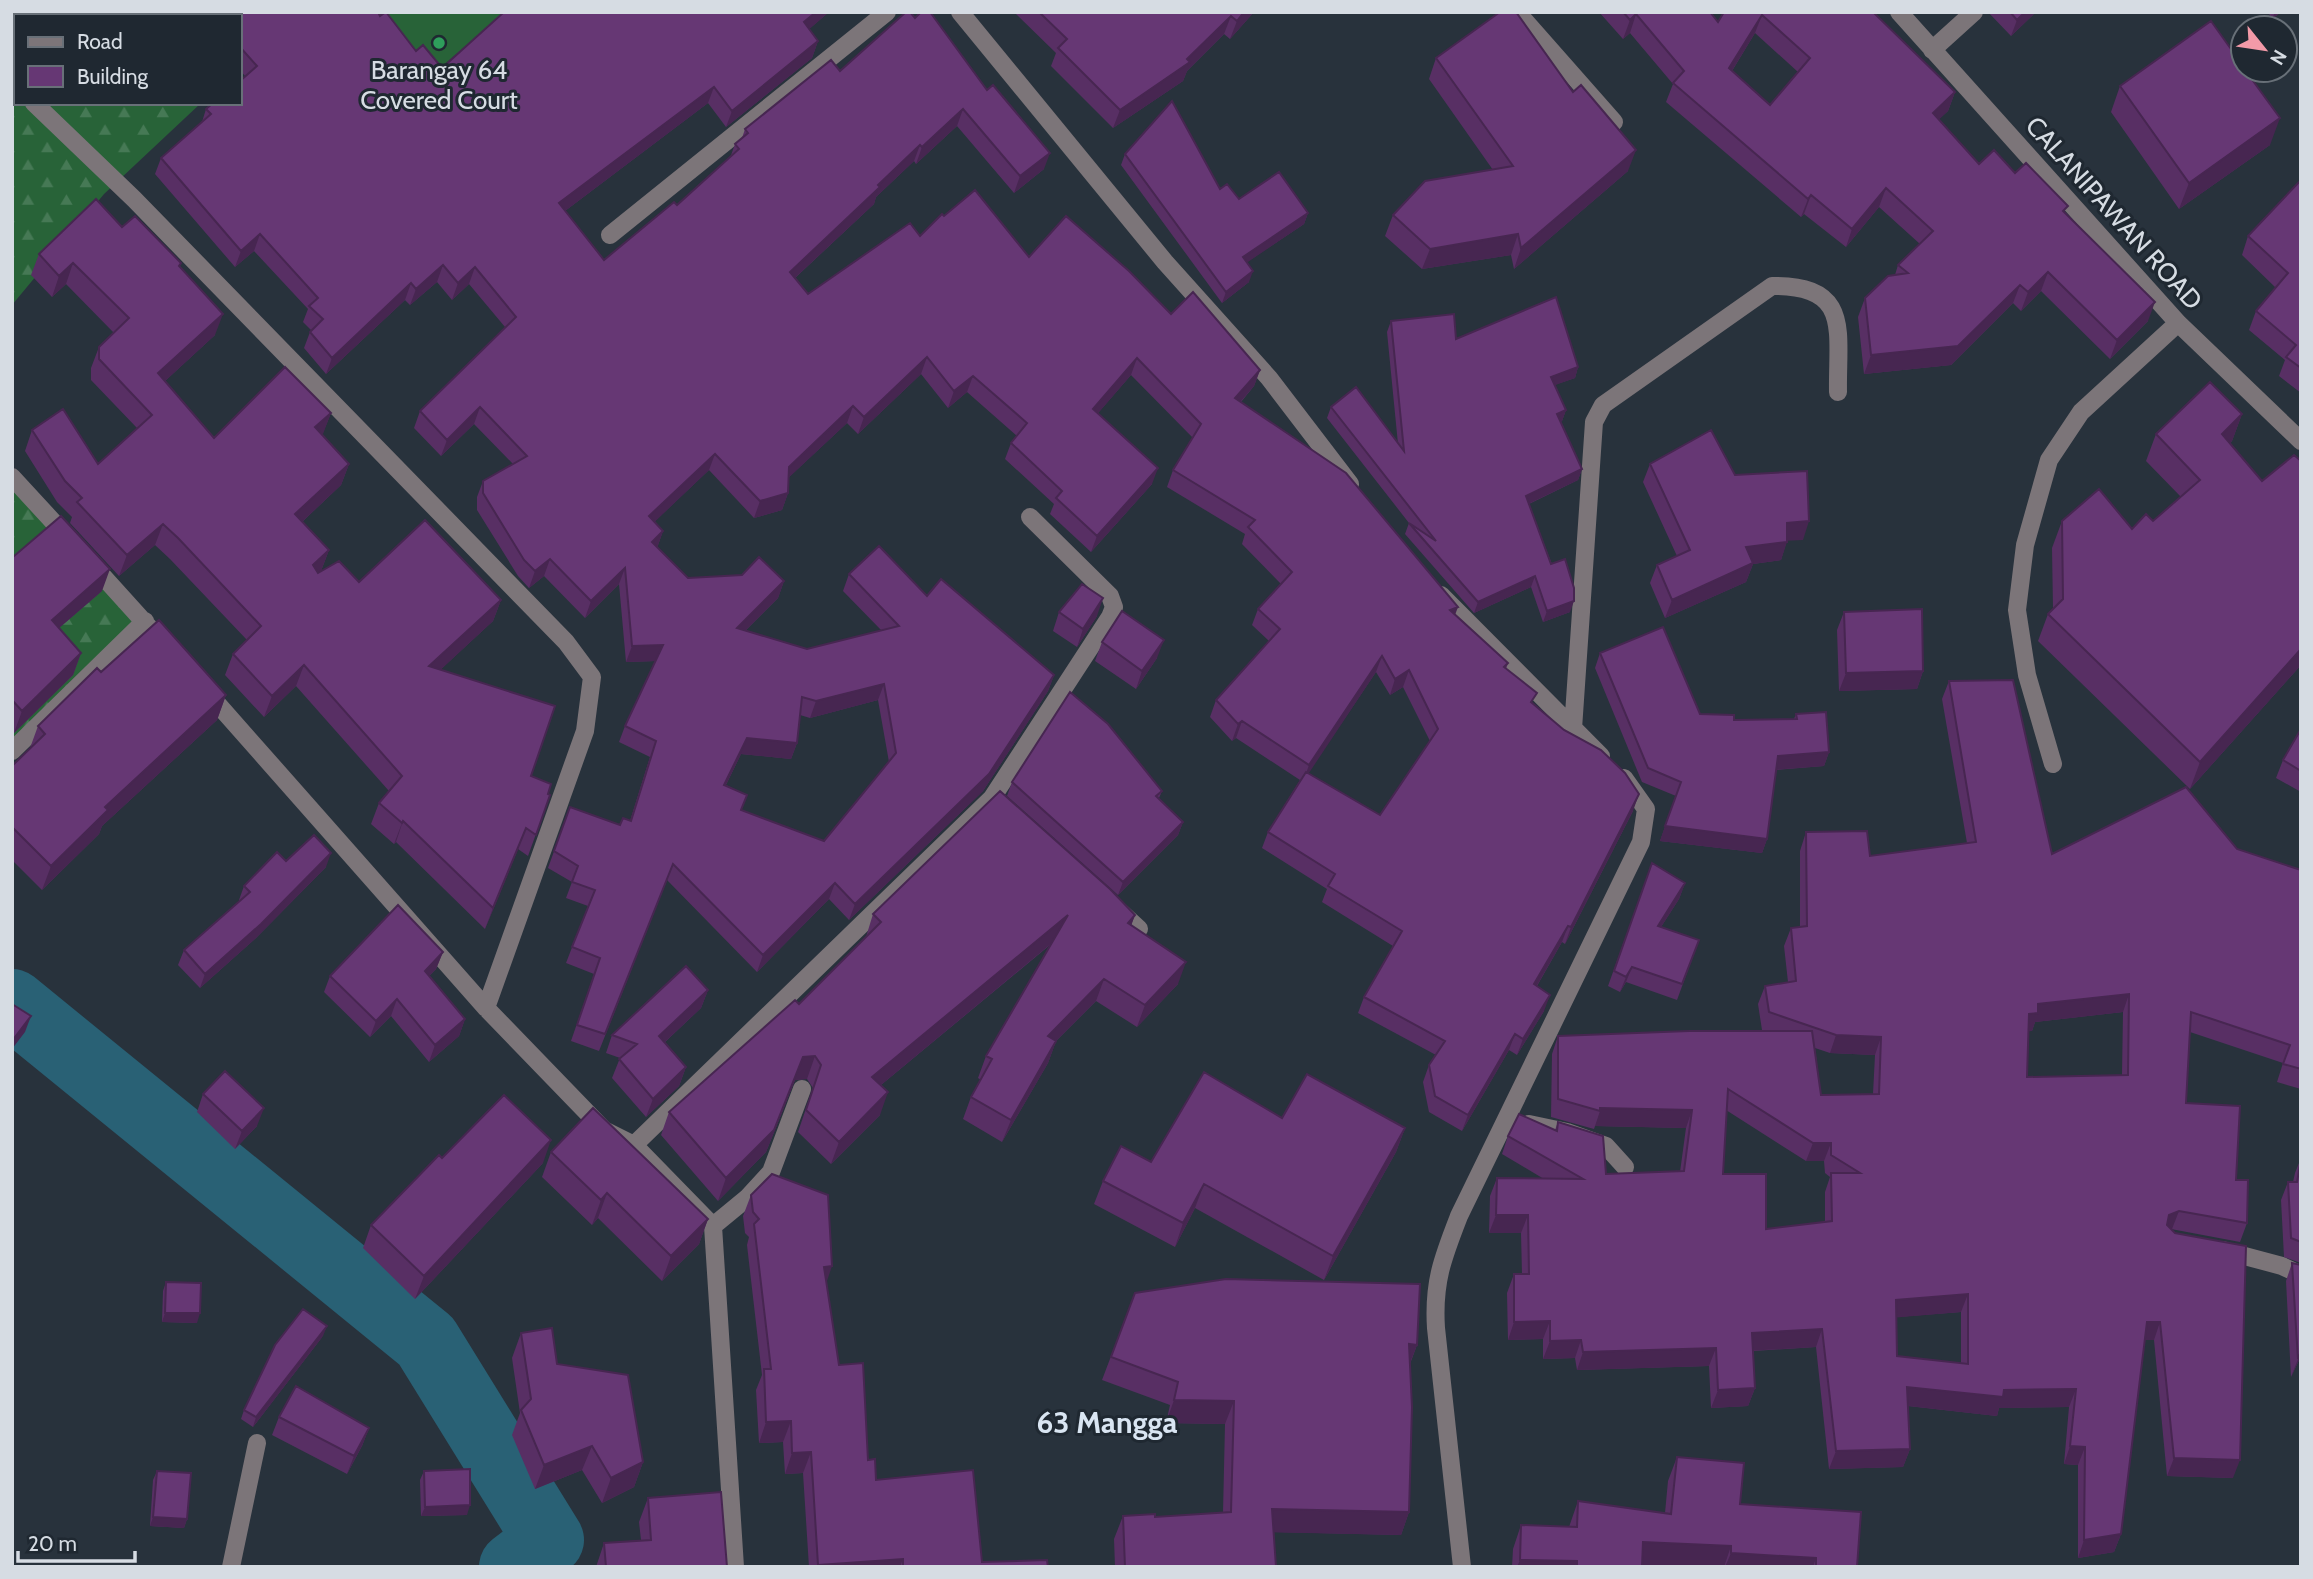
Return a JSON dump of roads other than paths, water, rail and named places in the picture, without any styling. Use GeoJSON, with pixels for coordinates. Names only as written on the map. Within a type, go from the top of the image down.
{"type":"FeatureCollection","features":[{"type":"Feature","properties":{"kind":"street"},"geometry":{"type":"LineString","coordinates":[[610,235],[887,12]]}},
{"type":"Feature","properties":{"kind":"street"},"geometry":{"type":"LineString","coordinates":[[960,12],[1165,262],[1269,378],[1358,495]]}},
{"type":"Feature","properties":{"kind":"street"},"geometry":{"type":"LineString","coordinates":[[1517,12],[1614,122]]}},
{"type":"Feature","properties":{"kind":"street","name":"CALANIPAWAN ROAD"},"geometry":{"type":"LineString","coordinates":[[1899,12],[2178,323],[2301,441]]}},
{"type":"Feature","properties":{"kind":"street"},"geometry":{"type":"LineString","coordinates":[[1933,50],[1974,12]]}},
{"type":"Feature","properties":{"kind":"street"},"geometry":{"type":"LineString","coordinates":[[36,105],[134,199],[566,642],[592,677],[585,731],[486,1008]]}},
{"type":"Feature","properties":{"kind":"street"},"geometry":{"type":"LineString","coordinates":[[1573,729],[1594,422],[1604,405],[1772,286],[1802,286],[1823,297],[1837,315],[1838,391]]}},
{"type":"Feature","properties":{"kind":"street"},"geometry":{"type":"LineString","coordinates":[[2053,764],[2027,675],[2017,610],[2025,545],[2049,460],[2081,412],[2178,323]]}},
{"type":"Feature","properties":{"kind":"street"},"geometry":{"type":"LineString","coordinates":[[12,477],[145,621],[486,1008],[604,1130],[634,1145],[713,1226],[735,1567]]}},
{"type":"Feature","properties":{"kind":"street"},"geometry":{"type":"LineString","coordinates":[[634,1145],[997,802],[1114,607],[1110,596],[1030,517]]}},
{"type":"Feature","properties":{"kind":"street"},"geometry":{"type":"LineString","coordinates":[[1426,578],[1628,782],[1646,809],[1641,842],[1459,1216],[1427,1296],[1462,1567]]}},
{"type":"Feature","properties":{"kind":"street"},"geometry":{"type":"LineString","coordinates":[[12,751],[145,621]]}},
{"type":"Feature","properties":{"kind":"street"},"geometry":{"type":"LineString","coordinates":[[1100,894],[1139,929]]}},
{"type":"Feature","properties":{"kind":"street"},"geometry":{"type":"LineString","coordinates":[[713,1226],[747,1198],[771,1172],[802,1088]]}},
{"type":"Feature","properties":{"kind":"street"},"geometry":{"type":"LineString","coordinates":[[1506,1119],[1567,1132],[1606,1146],[1625,1167]]}},
{"type":"Feature","properties":{"kind":"street"},"geometry":{"type":"LineString","coordinates":[[2208,1247],[2270,1262],[2301,1275]]}},
{"type":"Feature","properties":{"kind":"street"},"geometry":{"type":"LineString","coordinates":[[231,1567],[257,1443]]}},
{"type":"Feature","properties":{"kind":"waterway"},"geometry":{"type":"LineString","coordinates":[[12,1004],[426,1341],[549,1540],[514,1567]]}},
{"type":"Feature","properties":{"kind":"place","name":"Barangay 64 Covered Court"},"geometry":{"type":"Point","coordinates":[439,43]}},
{"type":"Feature","properties":{"kind":"district","name":"63 Mangga"},"geometry":{"type":"Point","coordinates":[1107,1422]}}]}
